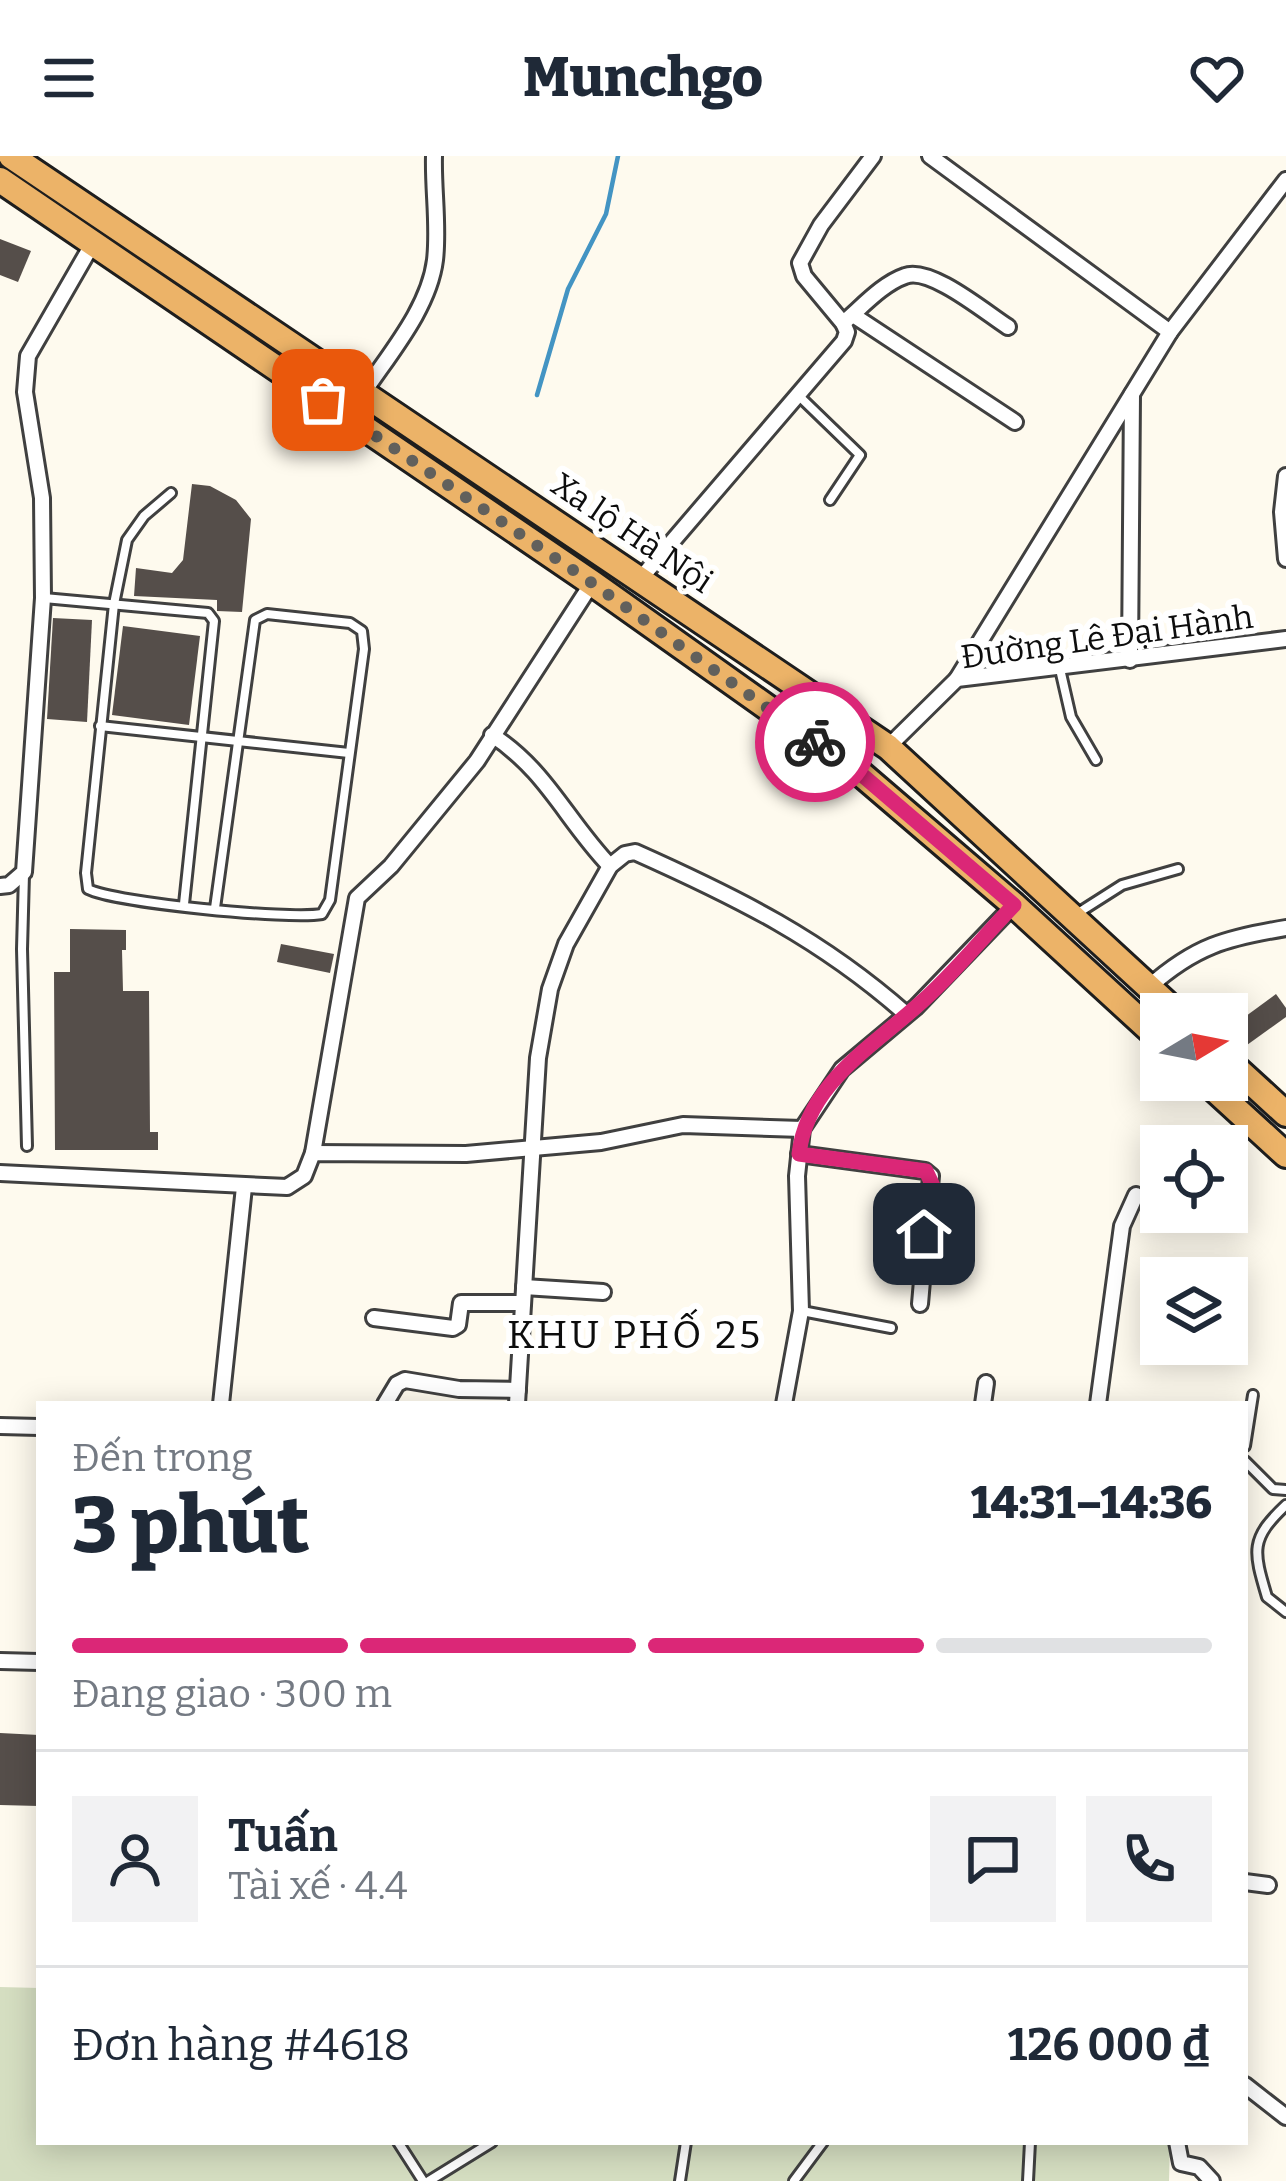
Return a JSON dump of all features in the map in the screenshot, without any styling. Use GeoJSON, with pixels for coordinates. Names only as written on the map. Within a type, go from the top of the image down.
{"type":"FeatureCollection","features":[{"type":"Feature","properties":{"kind":"highway","name":"Xa lộ Hà Nội"},"geometry":{"type":"LineString","coordinates":[[10,156],[888,747],[1155,993]]}},
{"type":"Feature","properties":{"kind":"highway","name":"Xa lộ Hà Nội"},"geometry":{"type":"LineString","coordinates":[[0,180],[592,583],[861,774],[1140,1021]]}},
{"type":"Feature","properties":{"kind":"highway"},"geometry":{"type":"LineString","coordinates":[[1248,1079],[1286,1114]]}},
{"type":"Feature","properties":{"kind":"highway"},"geometry":{"type":"LineString","coordinates":[[1227,1101],[1286,1155]]}},
{"type":"Feature","properties":{"kind":"street"},"geometry":{"type":"LineString","coordinates":[[364,392],[431,279],[436,257],[434,156]]}},
{"type":"Feature","properties":{"kind":"street"},"geometry":{"type":"LineString","coordinates":[[873,156],[821,225],[800,263],[804,276],[848,319],[1015,422]]}},
{"type":"Feature","properties":{"kind":"street"},"geometry":{"type":"LineString","coordinates":[[930,156],[1170,332]]}},
{"type":"Feature","properties":{"kind":"street"},"geometry":{"type":"LineString","coordinates":[[957,679],[1170,332],[1286,180]]}},
{"type":"Feature","properties":{"kind":"street"},"geometry":{"type":"LineString","coordinates":[[0,886],[9,886],[24,872],[43,598],[42,498],[25,392],[28,356],[93,243]]}},
{"type":"Feature","properties":{"kind":"street"},"geometry":{"type":"LineString","coordinates":[[641,578],[844,341],[848,319],[888,285],[916,273],[932,277],[1008,327]]}},
{"type":"Feature","properties":{"kind":"street"},"geometry":{"type":"LineString","coordinates":[[1130,660],[1132,394]]}},
{"type":"Feature","properties":{"kind":"street"},"geometry":{"type":"LineString","coordinates":[[1286,476],[1282,512],[1286,559]]}},
{"type":"Feature","properties":{"kind":"street"},"geometry":{"type":"LineString","coordinates":[[0,1174],[244,1187],[297,1183],[313,1153],[357,898],[391,866],[477,761],[592,583]]}},
{"type":"Feature","properties":{"kind":"street","name":"Đường Lê Đại Hành"},"geometry":{"type":"LineString","coordinates":[[888,747],[957,679],[1286,639]]}},
{"type":"Feature","properties":{"kind":"street"},"geometry":{"type":"LineString","coordinates":[[492,735],[521,754],[554,789],[574,826],[610,866]]}},
{"type":"Feature","properties":{"kind":"street"},"geometry":{"type":"LineString","coordinates":[[387,1401],[405,1380],[517,1397],[538,1058],[550,989],[566,944],[610,866],[626,854],[635,851],[746,902],[855,969],[906,1014]]}},
{"type":"Feature","properties":{"kind":"street"},"geometry":{"type":"LineString","coordinates":[[785,1401],[801,1311],[802,1129],[842,1069],[906,1014],[1014,905]]}},
{"type":"Feature","properties":{"kind":"street"},"geometry":{"type":"LineString","coordinates":[[1149,988],[1198,950],[1218,941],[1286,928]]}},
{"type":"Feature","properties":{"kind":"street"},"geometry":{"type":"LineString","coordinates":[[313,1153],[466,1154],[534,1149],[601,1142],[683,1125],[802,1129]]}},
{"type":"Feature","properties":{"kind":"street"},"geometry":{"type":"LineString","coordinates":[[799,1154],[926,1171],[931,1176],[920,1304]]}},
{"type":"Feature","properties":{"kind":"street"},"geometry":{"type":"LineString","coordinates":[[220,1401],[244,1187]]}},
{"type":"Feature","properties":{"kind":"street"},"geometry":{"type":"LineString","coordinates":[[1098,1401],[1123,1226],[1136,1195]]}},
{"type":"Feature","properties":{"kind":"street"},"geometry":{"type":"LineString","coordinates":[[374,1318],[453,1328],[458,1325],[461,1303],[524,1294],[603,1292]]}},
{"type":"Feature","properties":{"kind":"street"},"geometry":{"type":"LineString","coordinates":[[983,1401],[986,1383]]}},
{"type":"Feature","properties":{"kind":"street"},"geometry":{"type":"LineString","coordinates":[[0,1426],[36,1427]]}},
{"type":"Feature","properties":{"kind":"street"},"geometry":{"type":"LineString","coordinates":[[0,1661],[36,1662]]}},
{"type":"Feature","properties":{"kind":"street"},"geometry":{"type":"LineString","coordinates":[[1248,1882],[1268,1885]]}},
{"type":"Feature","properties":{"kind":"street"},"geometry":{"type":"LineString","coordinates":[[1248,2088],[1286,2117]]}},
{"type":"Feature","properties":{"kind":"street"},"geometry":{"type":"LineString","coordinates":[[1178,2145],[1181,2163],[1199,2167],[1213,2181]]}},
{"type":"Feature","properties":{"kind":"lane"},"geometry":{"type":"LineString","coordinates":[[797,394],[860,455],[830,500]]}},
{"type":"Feature","properties":{"kind":"lane"},"geometry":{"type":"LineString","coordinates":[[171,493],[131,530],[114,604],[88,889],[102,896],[214,908],[305,917],[322,914],[330,900],[364,649],[362,631],[350,623],[267,614],[250,628],[214,908]]}},
{"type":"Feature","properties":{"kind":"lane"},"geometry":{"type":"LineString","coordinates":[[43,598],[208,613],[214,621],[184,904]]}},
{"type":"Feature","properties":{"kind":"lane"},"geometry":{"type":"LineString","coordinates":[[1060,669],[1071,717],[1096,760]]}},
{"type":"Feature","properties":{"kind":"lane"},"geometry":{"type":"LineString","coordinates":[[100,725],[350,753]]}},
{"type":"Feature","properties":{"kind":"lane"},"geometry":{"type":"LineString","coordinates":[[1072,917],[1122,885],[1178,868]]}},
{"type":"Feature","properties":{"kind":"lane"},"geometry":{"type":"LineString","coordinates":[[24,872],[27,1146]]}},
{"type":"Feature","properties":{"kind":"lane"},"geometry":{"type":"LineString","coordinates":[[801,1311],[891,1328]]}},
{"type":"Feature","properties":{"kind":"lane"},"geometry":{"type":"LineString","coordinates":[[1248,1427],[1253,1395]]}},
{"type":"Feature","properties":{"kind":"lane"},"geometry":{"type":"LineString","coordinates":[[1248,1465],[1274,1489],[1286,1490]]}},
{"type":"Feature","properties":{"kind":"lane"},"geometry":{"type":"LineString","coordinates":[[1286,1505],[1259,1531],[1258,1541],[1267,1598],[1286,1612]]}},
{"type":"Feature","properties":{"kind":"lane"},"geometry":{"type":"LineString","coordinates":[[400,2145],[426,2181],[487,2145]]}},
{"type":"Feature","properties":{"kind":"lane"},"geometry":{"type":"LineString","coordinates":[[680,2181],[686,2145]]}},
{"type":"Feature","properties":{"kind":"lane"},"geometry":{"type":"LineString","coordinates":[[794,2181],[821,2145]]}},
{"type":"Feature","properties":{"kind":"lane"},"geometry":{"type":"LineString","coordinates":[[1028,2181],[1030,2145]]}},
{"type":"Feature","properties":{"kind":"green space"},"geometry":{"type":"Polygon","coordinates":[[[0,1987],[36,1988],[36,2145],[1170,2145],[1169,2181],[0,2181],[0,1987]]]}},
{"type":"Feature","properties":{"kind":"building"},"geometry":{"type":"Polygon","coordinates":[[[0,239],[31,251],[18,282],[0,275],[0,239]]]}},
{"type":"Feature","properties":{"kind":"building"},"geometry":{"type":"Polygon","coordinates":[[[192,484],[210,486],[236,500],[251,519],[242,612],[217,611],[217,600],[134,596],[136,568],[172,573],[183,560],[192,484]]]}},
{"type":"Feature","properties":{"kind":"building"},"geometry":{"type":"Polygon","coordinates":[[[53,618],[92,620],[87,722],[47,719],[53,618]]]}},
{"type":"Feature","properties":{"kind":"building"},"geometry":{"type":"Polygon","coordinates":[[[123,626],[200,636],[189,725],[112,715],[123,626]]]}},
{"type":"Feature","properties":{"kind":"building"},"geometry":{"type":"Polygon","coordinates":[[[70,929],[126,930],[123,991],[149,991],[150,1132],[158,1132],[158,1150],[55,1150],[54,972],[70,972],[70,929]]]}},
{"type":"Feature","properties":{"kind":"building"},"geometry":{"type":"Polygon","coordinates":[[[281,944],[334,954],[330,973],[277,962],[281,944]]]}},
{"type":"Feature","properties":{"kind":"building"},"geometry":{"type":"Polygon","coordinates":[[[1276,994],[1286,1008],[1286,1017],[1248,1044],[1248,1015],[1276,994]]]}},
{"type":"Feature","properties":{"kind":"building"},"geometry":{"type":"Polygon","coordinates":[[[0,1733],[36,1735],[36,1806],[0,1805],[0,1733]]]}},
{"type":"Feature","properties":{"kind":"waterway"},"geometry":{"type":"LineString","coordinates":[[537,395],[568,289],[606,214],[618,156]]}},
{"type":"Feature","properties":{"kind":"way so far"},"geometry":{"type":"LineString","coordinates":[[323,400],[815,742]]}},
{"type":"Feature","properties":{"kind":"district","name":"KHU PHỐ 25"},"geometry":{"type":"Point","coordinates":[635,1335]}},
{"type":"Feature","properties":{"kind":"route"},"geometry":{"type":"LineString","coordinates":[[815,742],[861,774],[1014,905],[916,1007],[842,1069],[802,1129],[799,1154],[926,1171],[933,1186],[924,1234]]}}]}
